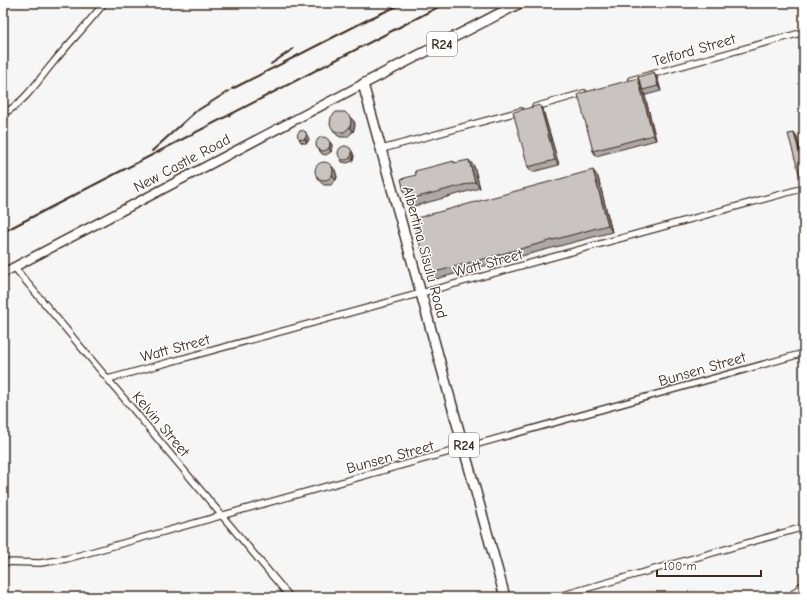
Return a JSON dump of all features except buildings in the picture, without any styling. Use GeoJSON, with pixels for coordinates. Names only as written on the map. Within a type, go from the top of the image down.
{"type":"FeatureCollection","features":[{"type":"Feature","properties":{"kind":"main road","name":"R24"},"geometry":{"type":"LineString","coordinates":[[364,84],[520,3]]}},
{"type":"Feature","properties":{"kind":"main road","name":"Albertina Sisulu Road"},"geometry":{"type":"LineString","coordinates":[[364,84],[505,597]]}},
{"type":"Feature","properties":{"kind":"street"},"geometry":{"type":"LineString","coordinates":[[3,114],[10,110],[30,92],[51,65],[80,34],[104,3]]}},
{"type":"Feature","properties":{"kind":"street","name":"Telford Street"},"geometry":{"type":"LineString","coordinates":[[628,81],[804,32]]}},
{"type":"Feature","properties":{"kind":"street","name":"New Castle Road"},"geometry":{"type":"LineString","coordinates":[[3,273],[364,84]]}},
{"type":"Feature","properties":{"kind":"street"},"geometry":{"type":"LineString","coordinates":[[382,149],[589,92]]}},
{"type":"Feature","properties":{"kind":"street","name":"Watt Street"},"geometry":{"type":"LineString","coordinates":[[108,379],[804,188]]}},
{"type":"Feature","properties":{"kind":"street","name":"Kelvin Street"},"geometry":{"type":"LineString","coordinates":[[14,267],[290,597]]}},
{"type":"Feature","properties":{"kind":"street","name":"Bunsen Street"},"geometry":{"type":"LineString","coordinates":[[3,562],[31,564],[56,561],[804,353]]}},
{"type":"Feature","properties":{"kind":"street"},"geometry":{"type":"LineString","coordinates":[[556,597],[804,527]]}},
{"type":"Feature","properties":{"kind":"street"},"geometry":{"type":"LineString","coordinates":[[790,597],[804,583]]}},
{"type":"Feature","properties":{"kind":"railway"},"geometry":{"type":"LineString","coordinates":[[232,89],[371,18],[404,3]]}},
{"type":"Feature","properties":{"kind":"railway"},"geometry":{"type":"LineString","coordinates":[[3,232],[446,3]]}},
{"type":"Feature","properties":{"kind":"railway"},"geometry":{"type":"LineString","coordinates":[[271,64],[293,49]]}},
{"type":"Feature","properties":{"kind":"railway"},"geometry":{"type":"LineString","coordinates":[[152,151],[195,112],[229,91]]}}]}
